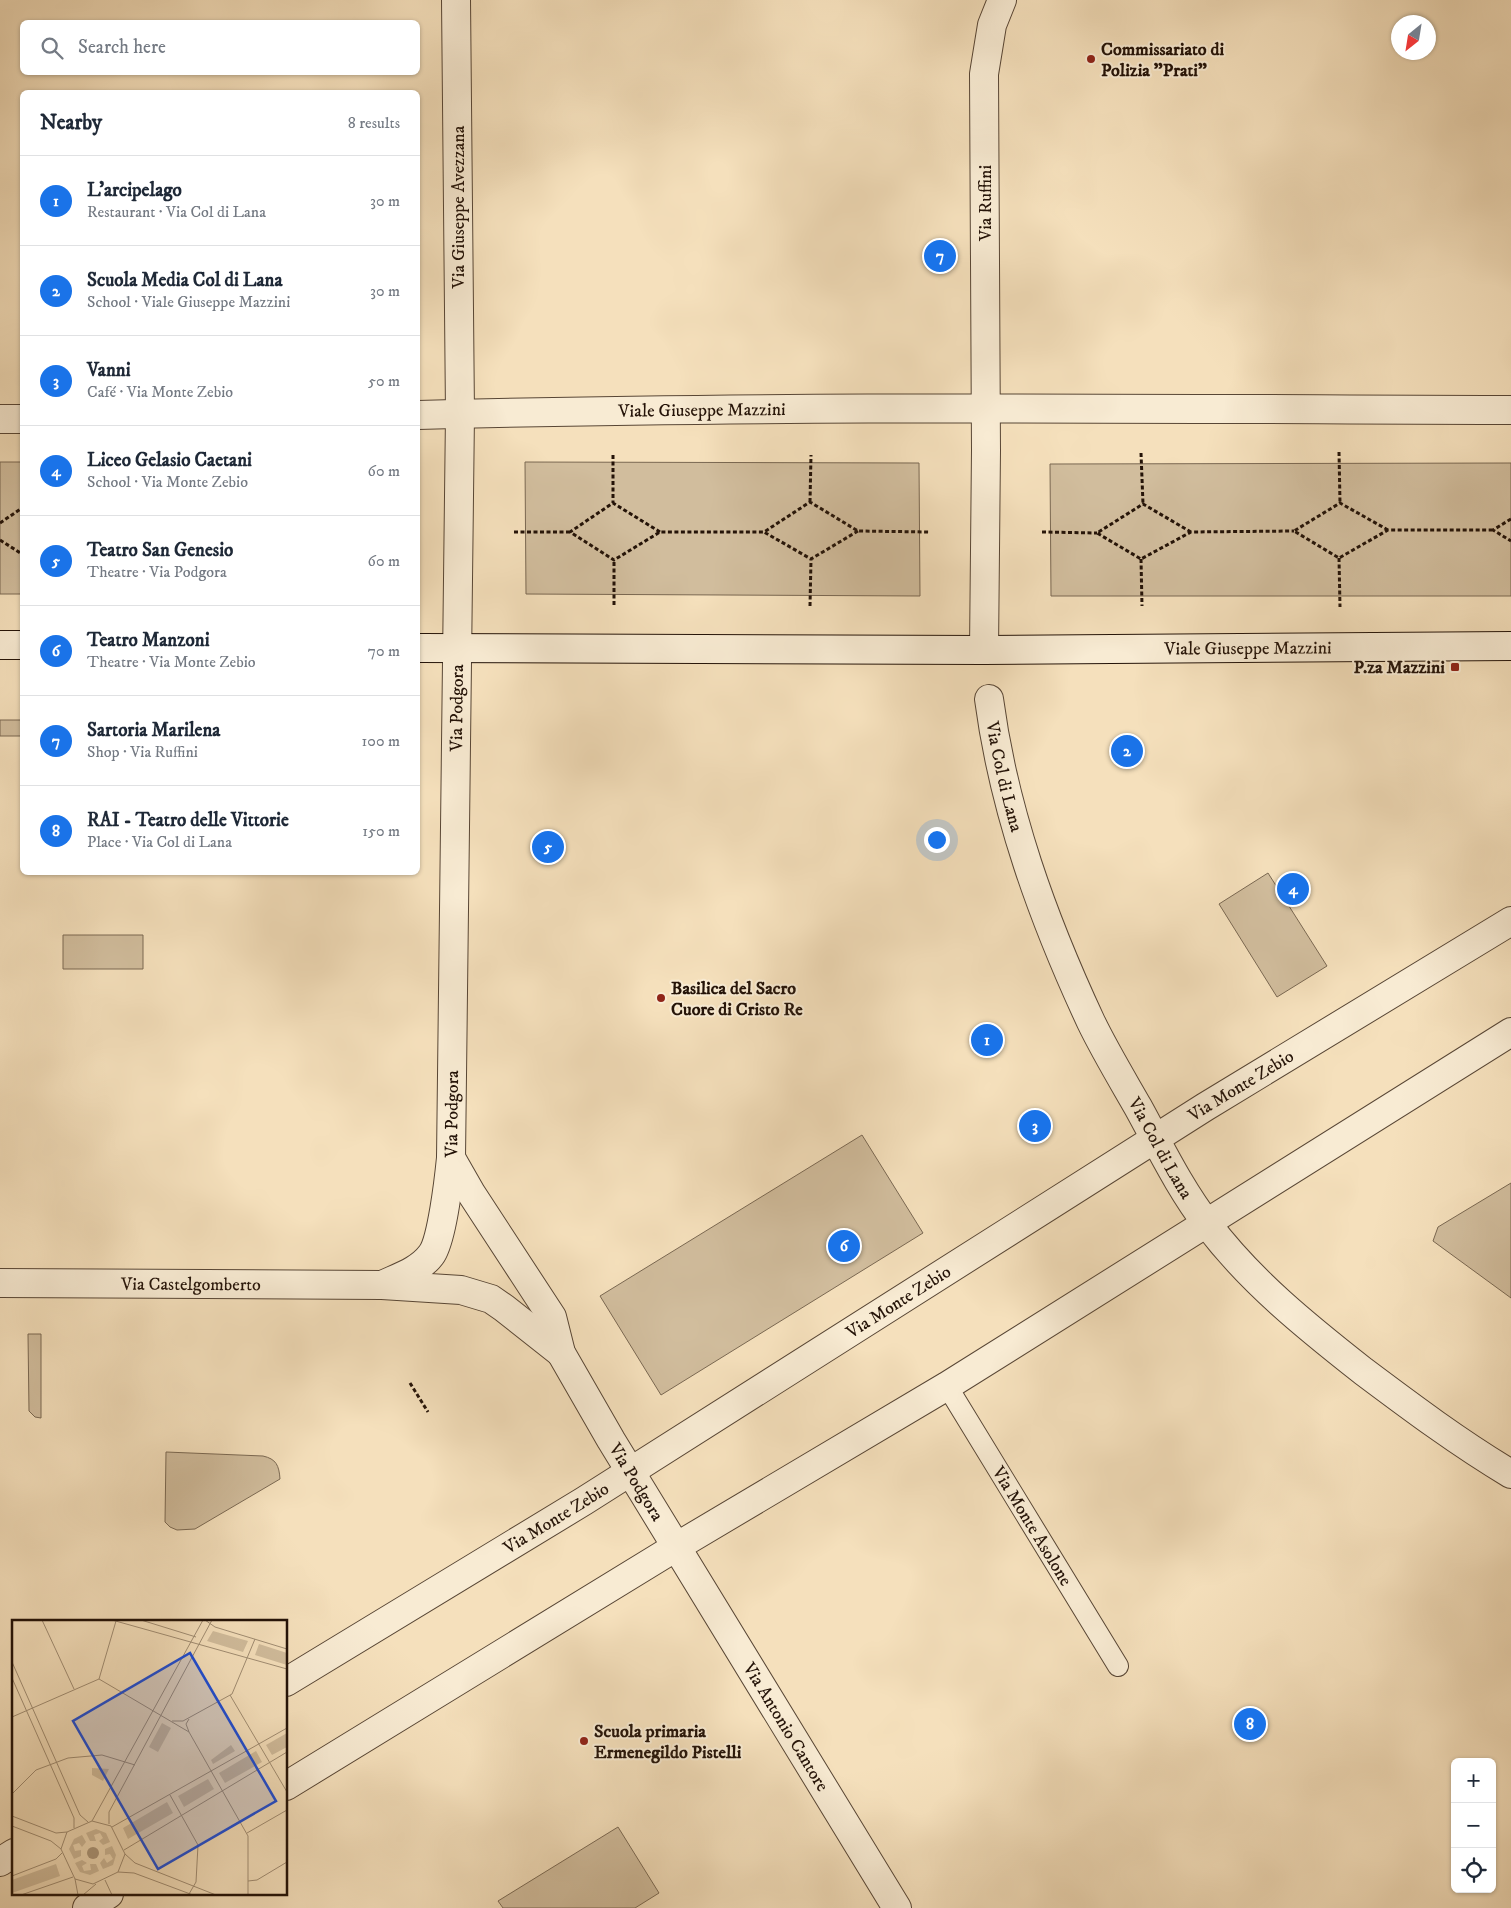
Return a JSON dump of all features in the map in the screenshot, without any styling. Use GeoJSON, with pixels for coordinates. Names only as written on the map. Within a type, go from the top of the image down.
{"type":"FeatureCollection","features":[{"type":"Feature","properties":{"kind":"street","name":"Via Giuseppe Avezzana"},"geometry":{"type":"LineString","coordinates":[[456,0],[460,414],[457,648]]}},
{"type":"Feature","properties":{"kind":"street","name":"Via Ruffini"},"geometry":{"type":"LineString","coordinates":[[986,409],[984,74],[992,25],[1002,0]]}},
{"type":"Feature","properties":{"kind":"street","name":"Viale Giuseppe Mazzini"},"geometry":{"type":"LineString","coordinates":[[420,415],[532,412],[986,409],[1511,410]]}},
{"type":"Feature","properties":{"kind":"street"},"geometry":{"type":"LineString","coordinates":[[984,650],[986,409]]}},
{"type":"Feature","properties":{"kind":"street"},"geometry":{"type":"LineString","coordinates":[[0,419],[20,419]]}},
{"type":"Feature","properties":{"kind":"street"},"geometry":{"type":"LineString","coordinates":[[0,645],[20,645]]}},
{"type":"Feature","properties":{"kind":"street","name":"Viale Giuseppe Mazzini"},"geometry":{"type":"LineString","coordinates":[[420,648],[984,650],[1511,646]]}},
{"type":"Feature","properties":{"kind":"street","name":"Via Podgora"},"geometry":{"type":"LineString","coordinates":[[457,648],[451,1158],[471,1193],[552,1317],[561,1352],[676,1547]]}},
{"type":"Feature","properties":{"kind":"street","name":"Via Col di Lana"},"geometry":{"type":"LineString","coordinates":[[989,699],[1002,774],[1016,828],[1058,949],[1092,1024],[1207,1224],[1271,1295],[1326,1342],[1420,1414],[1484,1458],[1511,1474]]}},
{"type":"Feature","properties":{"kind":"street","name":"Via Monte Zebio"},"geometry":{"type":"LineString","coordinates":[[288,1681],[631,1471],[1156,1138],[1511,921]]}},
{"type":"Feature","properties":{"kind":"street"},"geometry":{"type":"LineString","coordinates":[[288,1785],[676,1547],[947,1386],[1511,1032]]}},
{"type":"Feature","properties":{"kind":"street","name":"Via Castelgomberto"},"geometry":{"type":"LineString","coordinates":[[382,1285],[415,1269],[431,1256],[441,1224],[451,1158]]}},
{"type":"Feature","properties":{"kind":"street","name":"Via Castelgomberto"},"geometry":{"type":"LineString","coordinates":[[0,1283],[382,1285],[461,1290],[491,1299],[561,1352]]}},
{"type":"Feature","properties":{"kind":"street","name":"Via Antonio Cantore"},"geometry":{"type":"LineString","coordinates":[[676,1547],[897,1908]]}},
{"type":"Feature","properties":{"kind":"street"},"geometry":{"type":"LineString","coordinates":[[0,1862],[12,1854]]}},
{"type":"Feature","properties":{"kind":"street"},"geometry":{"type":"LineString","coordinates":[[87,1908],[107,1896]]}},
{"type":"Feature","properties":{"kind":"lane","name":"Via Monte Asolone"},"geometry":{"type":"LineString","coordinates":[[947,1386],[1118,1666]]}},
{"type":"Feature","properties":{"kind":"path"},"geometry":{"type":"LineString","coordinates":[[1339,452],[1340,503]]}},
{"type":"Feature","properties":{"kind":"path"},"geometry":{"type":"LineString","coordinates":[[1141,453],[1143,504]]}},
{"type":"Feature","properties":{"kind":"path"},"geometry":{"type":"LineString","coordinates":[[612,455],[613,503]]}},
{"type":"Feature","properties":{"kind":"path"},"geometry":{"type":"LineString","coordinates":[[810,502],[811,455]]}},
{"type":"Feature","properties":{"kind":"path"},"geometry":{"type":"LineString","coordinates":[[810,502],[858,531],[930,532]]}},
{"type":"Feature","properties":{"kind":"path"},"geometry":{"type":"LineString","coordinates":[[764,532],[810,502]]}},
{"type":"Feature","properties":{"kind":"path"},"geometry":{"type":"LineString","coordinates":[[570,532],[613,503]]}},
{"type":"Feature","properties":{"kind":"path"},"geometry":{"type":"LineString","coordinates":[[613,503],[660,532]]}},
{"type":"Feature","properties":{"kind":"path"},"geometry":{"type":"LineString","coordinates":[[1340,503],[1388,530],[1493,530],[1511,519]]}},
{"type":"Feature","properties":{"kind":"path"},"geometry":{"type":"LineString","coordinates":[[1141,559],[1191,532],[1294,531],[1340,503]]}},
{"type":"Feature","properties":{"kind":"path"},"geometry":{"type":"LineString","coordinates":[[1143,504],[1191,532]]}},
{"type":"Feature","properties":{"kind":"path"},"geometry":{"type":"LineString","coordinates":[[1042,532],[1097,532],[1143,504]]}},
{"type":"Feature","properties":{"kind":"path"},"geometry":{"type":"LineString","coordinates":[[0,523],[20,509]]}},
{"type":"Feature","properties":{"kind":"path"},"geometry":{"type":"LineString","coordinates":[[1339,558],[1388,530]]}},
{"type":"Feature","properties":{"kind":"path"},"geometry":{"type":"LineString","coordinates":[[1493,530],[1511,541]]}},
{"type":"Feature","properties":{"kind":"path"},"geometry":{"type":"LineString","coordinates":[[811,559],[858,531]]}},
{"type":"Feature","properties":{"kind":"path"},"geometry":{"type":"LineString","coordinates":[[1294,531],[1339,558]]}},
{"type":"Feature","properties":{"kind":"path"},"geometry":{"type":"LineString","coordinates":[[514,532],[570,532],[614,560]]}},
{"type":"Feature","properties":{"kind":"path"},"geometry":{"type":"LineString","coordinates":[[614,560],[660,532],[764,532],[811,559]]}},
{"type":"Feature","properties":{"kind":"path"},"geometry":{"type":"LineString","coordinates":[[1097,532],[1141,559]]}},
{"type":"Feature","properties":{"kind":"path"},"geometry":{"type":"LineString","coordinates":[[0,540],[20,553]]}},
{"type":"Feature","properties":{"kind":"path"},"geometry":{"type":"LineString","coordinates":[[1339,558],[1340,607]]}},
{"type":"Feature","properties":{"kind":"path"},"geometry":{"type":"LineString","coordinates":[[810,606],[811,559]]}},
{"type":"Feature","properties":{"kind":"path"},"geometry":{"type":"LineString","coordinates":[[1141,559],[1142,606]]}},
{"type":"Feature","properties":{"kind":"path"},"geometry":{"type":"LineString","coordinates":[[614,560],[614,605]]}},
{"type":"Feature","properties":{"kind":"path"},"geometry":{"type":"LineString","coordinates":[[410,1383],[428,1412]]}},
{"type":"Feature","properties":{"kind":"shaded area"},"geometry":{"type":"Polygon","coordinates":[[[0,462],[20,462],[20,594],[0,594],[0,462]]]}},
{"type":"Feature","properties":{"kind":"shaded area"},"geometry":{"type":"Polygon","coordinates":[[[525,462],[919,463],[920,596],[526,594],[525,462]]]}},
{"type":"Feature","properties":{"kind":"shaded area"},"geometry":{"type":"Polygon","coordinates":[[[1511,463],[1511,596],[1051,596],[1050,464],[1511,463]]]}},
{"type":"Feature","properties":{"kind":"shaded area"},"geometry":{"type":"Polygon","coordinates":[[[0,720],[20,720],[20,736],[0,736],[0,720]]]}},
{"type":"Feature","properties":{"kind":"shaded area"},"geometry":{"type":"Polygon","coordinates":[[[1268,873],[1327,966],[1277,997],[1219,904],[1268,873]]]}},
{"type":"Feature","properties":{"kind":"shaded area"},"geometry":{"type":"Polygon","coordinates":[[[63,935],[143,935],[143,969],[63,969],[63,935]]]}},
{"type":"Feature","properties":{"kind":"shaded area"},"geometry":{"type":"Polygon","coordinates":[[[862,1135],[923,1233],[661,1395],[600,1296],[862,1135]]]}},
{"type":"Feature","properties":{"kind":"shaded area"},"geometry":{"type":"Polygon","coordinates":[[[1511,1183],[1511,1298],[1433,1241],[1438,1227],[1511,1183]]]}},
{"type":"Feature","properties":{"kind":"shaded area"},"geometry":{"type":"Polygon","coordinates":[[[28,1334],[41,1334],[41,1418],[35,1417],[29,1411],[28,1334]]]}},
{"type":"Feature","properties":{"kind":"shaded area"},"geometry":{"type":"Polygon","coordinates":[[[166,1452],[263,1456],[276,1463],[280,1479],[195,1529],[177,1530],[165,1522],[166,1452]]]}},
{"type":"Feature","properties":{"kind":"shaded area"},"geometry":{"type":"Polygon","coordinates":[[[618,1827],[659,1893],[635,1908],[503,1908],[498,1901],[618,1827]]]}},
{"type":"Feature","properties":{"kind":"place","name":"Commissariato di Polizia \"Prati\""},"geometry":{"type":"Point","coordinates":[1091,59]}},
{"type":"Feature","properties":{"kind":"place","name":"Sartoria Marilena"},"geometry":{"type":"Point","coordinates":[940,256]}},
{"type":"Feature","properties":{"kind":"place","name":"P.za Mazzini"},"geometry":{"type":"Point","coordinates":[1455,667]}},
{"type":"Feature","properties":{"kind":"place","name":"Scuola Media Col di Lana"},"geometry":{"type":"Point","coordinates":[1127,751]}},
{"type":"Feature","properties":{"kind":"place","name":"Teatro San Genesio"},"geometry":{"type":"Point","coordinates":[548,847]}},
{"type":"Feature","properties":{"kind":"place","name":"Liceo Gelasio Caetani"},"geometry":{"type":"Point","coordinates":[1293,889]}},
{"type":"Feature","properties":{"kind":"place","name":"Basilica del Sacro Cuore di Cristo Re"},"geometry":{"type":"Point","coordinates":[661,998]}},
{"type":"Feature","properties":{"kind":"place","name":"L'arcipelago"},"geometry":{"type":"Point","coordinates":[987,1040]}},
{"type":"Feature","properties":{"kind":"place","name":"Vanni"},"geometry":{"type":"Point","coordinates":[1035,1126]}},
{"type":"Feature","properties":{"kind":"place","name":"Teatro Manzoni"},"geometry":{"type":"Point","coordinates":[844,1246]}},
{"type":"Feature","properties":{"kind":"place","name":"RAI - Teatro delle Vittorie"},"geometry":{"type":"Point","coordinates":[1250,1724]}},
{"type":"Feature","properties":{"kind":"place","name":"Scuola primaria Ermenegildo Pistelli"},"geometry":{"type":"Point","coordinates":[584,1741]}}]}
